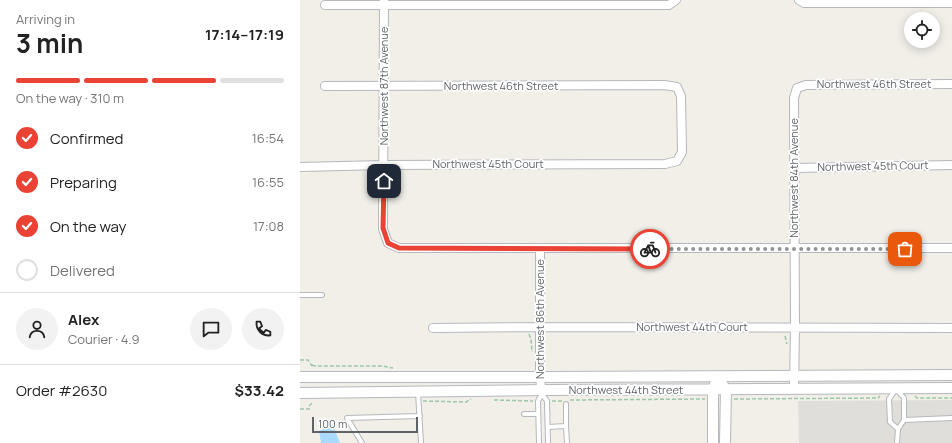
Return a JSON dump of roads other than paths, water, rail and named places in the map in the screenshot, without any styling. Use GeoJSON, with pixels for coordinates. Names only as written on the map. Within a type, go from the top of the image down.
{"type":"FeatureCollection","features":[{"type":"Feature","properties":{"kind":"street"},"geometry":{"type":"LineString","coordinates":[[325,5],[384,2],[669,5],[676,0]]}},
{"type":"Feature","properties":{"kind":"street"},"geometry":{"type":"LineString","coordinates":[[799,0],[804,3],[952,3]]}},
{"type":"Feature","properties":{"kind":"street","name":"Northwest 87th Avenue"},"geometry":{"type":"LineString","coordinates":[[384,2],[383,228],[388,243],[399,248],[540,248]]}},
{"type":"Feature","properties":{"kind":"street","name":"Northwest 46th Street"},"geometry":{"type":"LineString","coordinates":[[797,88],[806,85],[952,84]]}},
{"type":"Feature","properties":{"kind":"street","name":"Northwest 46th Street"},"geometry":{"type":"LineString","coordinates":[[325,86],[664,85],[676,87],[681,96],[682,138],[682,152],[676,161]]}},
{"type":"Feature","properties":{"kind":"street","name":"Northwest 84th Avenue"},"geometry":{"type":"LineString","coordinates":[[794,389],[794,98],[797,88]]}},
{"type":"Feature","properties":{"kind":"street","name":"Northwest 45th Court"},"geometry":{"type":"LineString","coordinates":[[300,167],[384,165],[665,164],[676,161]]}},
{"type":"Feature","properties":{"kind":"street","name":"Northwest 45th Court"},"geometry":{"type":"LineString","coordinates":[[794,168],[952,165]]}},
{"type":"Feature","properties":{"kind":"street"},"geometry":{"type":"LineString","coordinates":[[540,248],[952,248]]}},
{"type":"Feature","properties":{"kind":"street","name":"Northwest 86th Avenue"},"geometry":{"type":"LineString","coordinates":[[540,248],[539,327],[541,392]]}},
{"type":"Feature","properties":{"kind":"street","name":"Northwest 44th Court"},"geometry":{"type":"LineString","coordinates":[[433,328],[952,328]]}},
{"type":"Feature","properties":{"kind":"street","name":"Northwest 44th Street"},"geometry":{"type":"LineString","coordinates":[[300,377],[952,375]]}},
{"type":"Feature","properties":{"kind":"street"},"geometry":{"type":"LineString","coordinates":[[718,376],[726,394],[725,443]]}},
{"type":"Feature","properties":{"kind":"street"},"geometry":{"type":"LineString","coordinates":[[713,443],[713,394],[718,376]]}},
{"type":"Feature","properties":{"kind":"street"},"geometry":{"type":"LineString","coordinates":[[896,376],[896,393]]}},
{"type":"Feature","properties":{"kind":"street","name":"Northwest 44th Street"},"geometry":{"type":"LineString","coordinates":[[300,393],[418,396],[541,392],[726,394],[794,389],[896,393],[952,388]]}},
{"type":"Feature","properties":{"kind":"lane"},"geometry":{"type":"LineString","coordinates":[[300,295],[322,295]]}},
{"type":"Feature","properties":{"kind":"lane"},"geometry":{"type":"LineString","coordinates":[[539,443],[538,401],[541,392]]}},
{"type":"Feature","properties":{"kind":"lane"},"geometry":{"type":"LineString","coordinates":[[541,392],[547,401],[548,443]]}},
{"type":"Feature","properties":{"kind":"lane"},"geometry":{"type":"LineString","coordinates":[[897,443],[898,429],[904,420],[904,398],[896,393],[889,399],[890,422],[898,429]]}},
{"type":"Feature","properties":{"kind":"lane"},"geometry":{"type":"LineString","coordinates":[[418,396],[421,443]]}},
{"type":"Feature","properties":{"kind":"lane"},"geometry":{"type":"LineString","coordinates":[[566,404],[566,443]]}},
{"type":"Feature","properties":{"kind":"lane"},"geometry":{"type":"LineString","coordinates":[[524,414],[538,414]]}},
{"type":"Feature","properties":{"kind":"lane"},"geometry":{"type":"LineString","coordinates":[[362,443],[348,418],[420,416]]}},
{"type":"Feature","properties":{"kind":"lane"},"geometry":{"type":"LineString","coordinates":[[904,420],[952,418]]}},
{"type":"Feature","properties":{"kind":"lane"},"geometry":{"type":"LineString","coordinates":[[548,427],[566,426]]}},
{"type":"Feature","properties":{"kind":"water"},"geometry":{"type":"Polygon","coordinates":[[[332,423],[340,443],[321,443],[319,431],[332,423]]]}}]}
